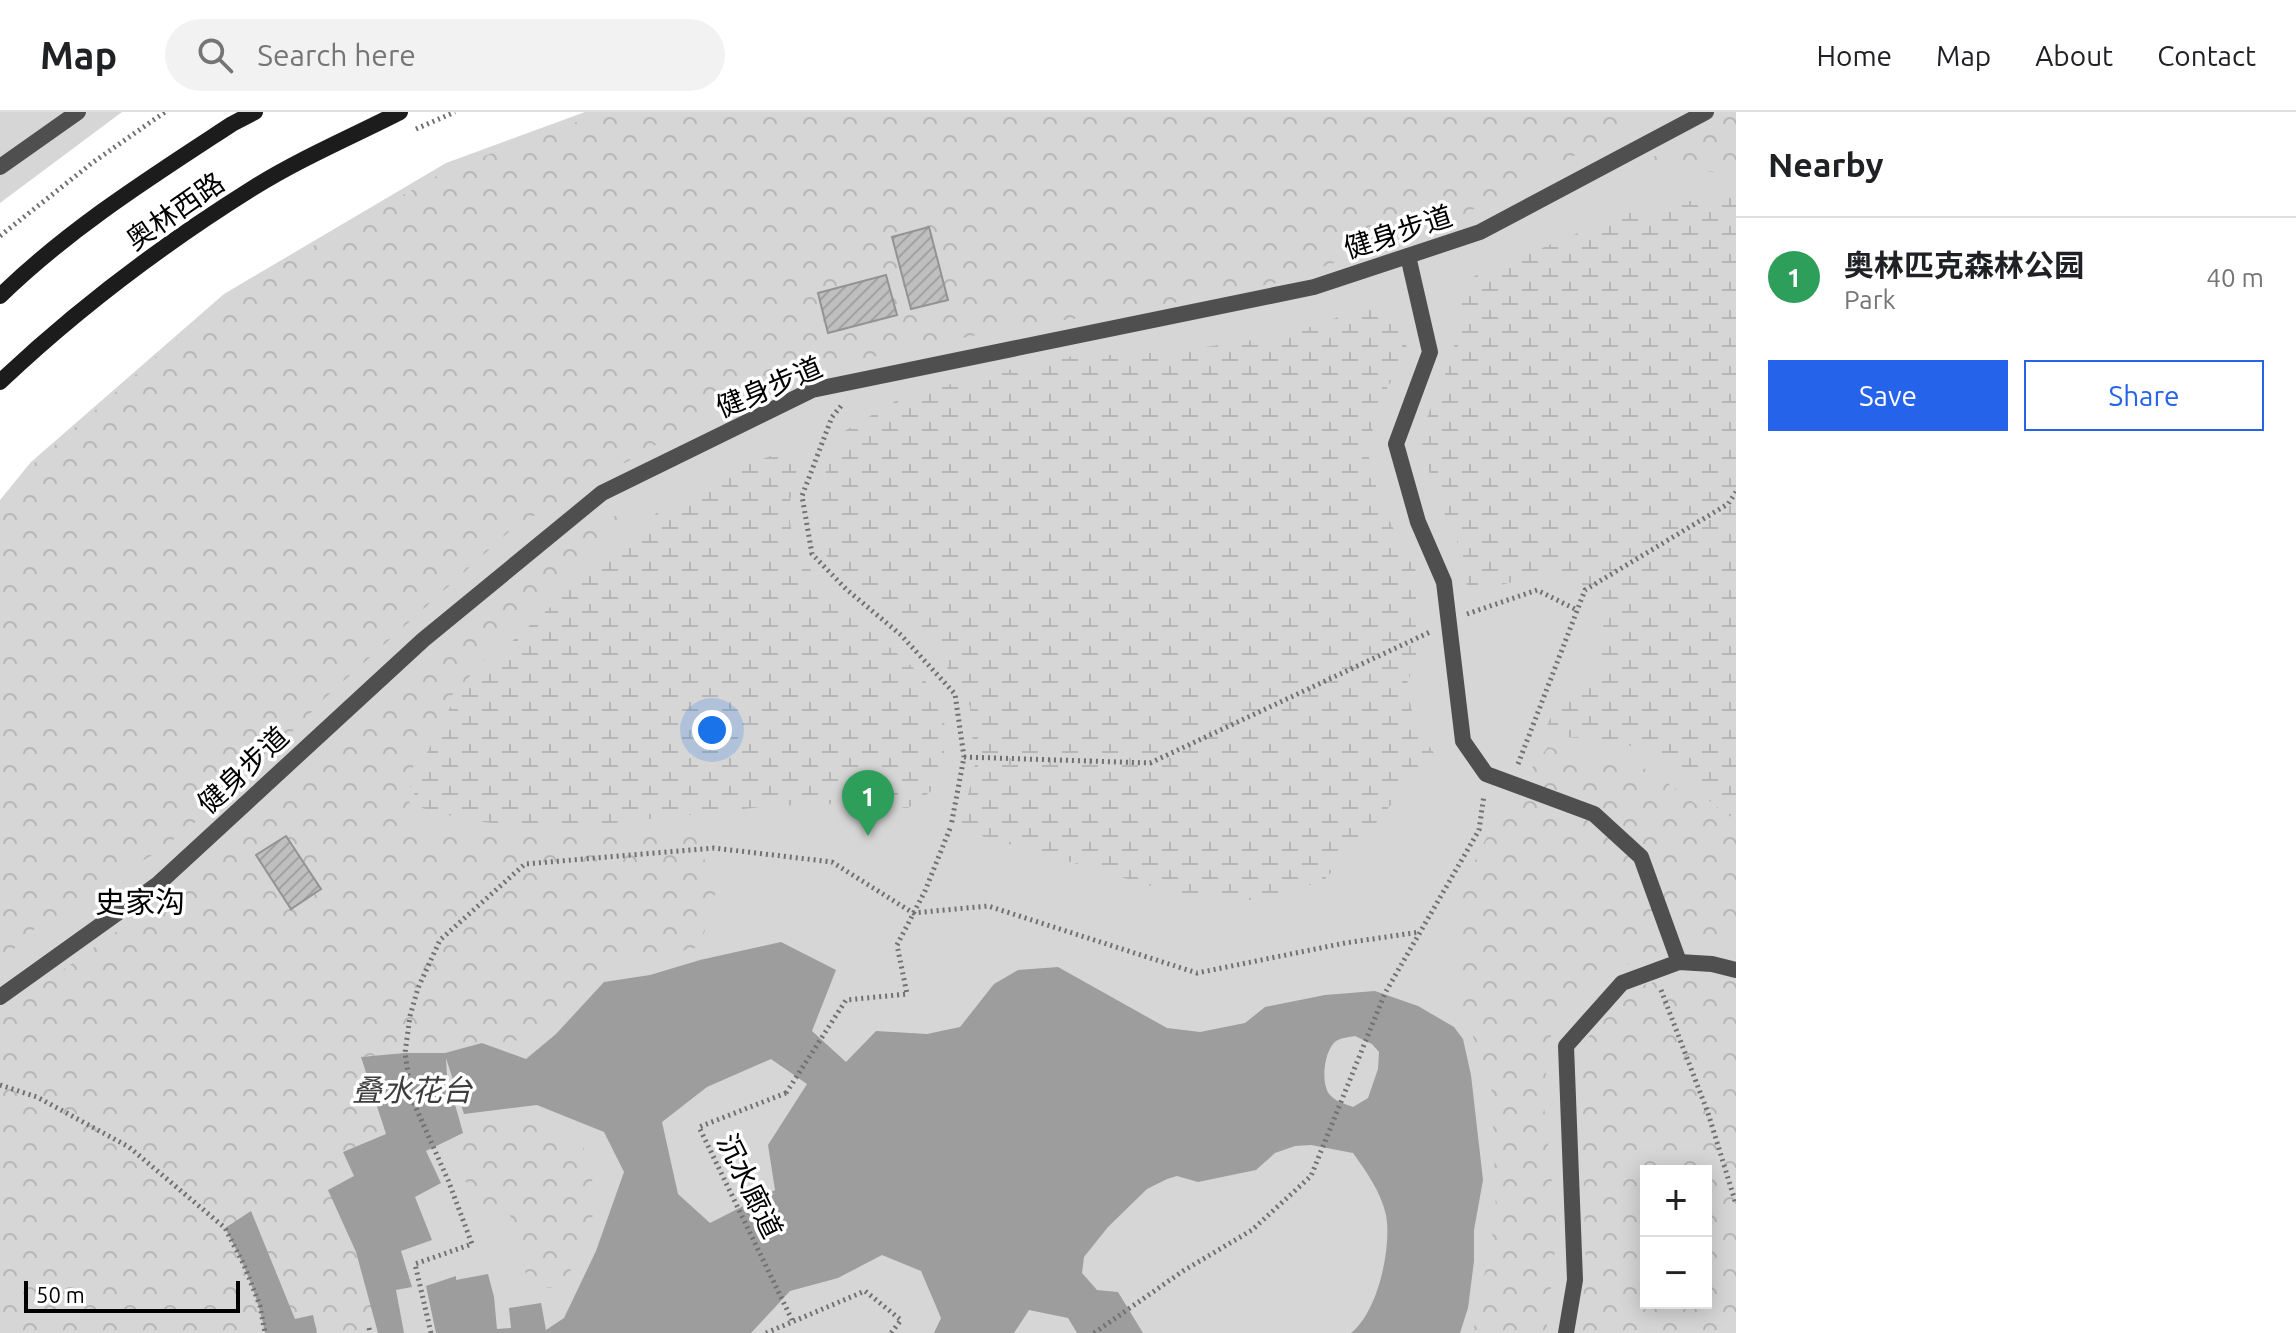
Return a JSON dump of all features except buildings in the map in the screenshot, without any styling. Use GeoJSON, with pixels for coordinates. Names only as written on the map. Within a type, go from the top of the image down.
{"type":"FeatureCollection","features":[{"type":"Feature","properties":{"kind":"main road","name":"奥林西路"},"geometry":{"type":"LineString","coordinates":[[0,296],[84,223],[232,124],[255,112]]}},
{"type":"Feature","properties":{"kind":"main road","name":"奥林西路"},"geometry":{"type":"LineString","coordinates":[[0,382],[123,281],[254,188],[400,112]]}},
{"type":"Feature","properties":{"kind":"street"},"geometry":{"type":"LineString","coordinates":[[0,167],[78,112]]}},
{"type":"Feature","properties":{"kind":"street","name":"健身步道"},"geometry":{"type":"LineString","coordinates":[[0,997],[158,884],[423,640],[602,493],[812,390],[1314,287],[1480,232],[1706,112]]}},
{"type":"Feature","properties":{"kind":"street"},"geometry":{"type":"LineString","coordinates":[[1408,256],[1430,352],[1396,444],[1418,522],[1444,582],[1463,741],[1486,774],[1594,814],[1641,857],[1679,962]]}},
{"type":"Feature","properties":{"kind":"street"},"geometry":{"type":"LineString","coordinates":[[1566,1333],[1575,1280],[1566,1046],[1622,983],[1679,962],[1712,964],[1736,970]]}},
{"type":"Feature","properties":{"kind":"path"},"geometry":{"type":"LineString","coordinates":[[0,236],[92,163],[165,112]]}},
{"type":"Feature","properties":{"kind":"path"},"geometry":{"type":"LineString","coordinates":[[412,131],[455,112]]}},
{"type":"Feature","properties":{"kind":"path"},"geometry":{"type":"LineString","coordinates":[[861,380],[832,417],[802,496],[812,554],[846,589],[901,635],[955,694],[964,757],[1150,763],[1431,632]]}},
{"type":"Feature","properties":{"kind":"path"},"geometry":{"type":"LineString","coordinates":[[1511,784],[1585,590],[1728,504],[1736,492]]}},
{"type":"Feature","properties":{"kind":"path"},"geometry":{"type":"LineString","coordinates":[[1449,620],[1537,590],[1577,610]]}},
{"type":"Feature","properties":{"kind":"path","name":"沉水廊道"},"geometry":{"type":"LineString","coordinates":[[792,1320],[699,1127],[786,1093],[846,1000],[907,994],[897,945],[925,891],[951,826],[964,757]]}},
{"type":"Feature","properties":{"kind":"path"},"geometry":{"type":"LineString","coordinates":[[1094,1333],[1183,1271],[1252,1230],[1311,1176],[1385,993],[1479,830],[1486,774]]}},
{"type":"Feature","properties":{"kind":"path"},"geometry":{"type":"LineString","coordinates":[[431,1333],[415,1264],[472,1244],[412,1099],[405,1053],[410,1016],[418,988],[440,940],[525,864],[714,848],[832,862],[913,913],[988,906],[1197,973],[1345,943],[1420,932]]}},
{"type":"Feature","properties":{"kind":"path"},"geometry":{"type":"LineString","coordinates":[[1654,971],[1708,1113],[1736,1204]]}},
{"type":"Feature","properties":{"kind":"path"},"geometry":{"type":"LineString","coordinates":[[0,1085],[37,1097],[129,1147],[225,1228],[260,1306],[265,1333]]}},
{"type":"Feature","properties":{"kind":"path"},"geometry":{"type":"LineString","coordinates":[[766,1333],[865,1291],[901,1320],[891,1333]]}},
{"type":"Feature","properties":{"kind":"green space"},"geometry":{"type":"Polygon","coordinates":[[[0,112],[122,112],[0,203],[0,112]]]}},
{"type":"Feature","properties":{"kind":"green space"},"geometry":{"type":"Polygon","coordinates":[[[585,112],[1736,112],[1736,1333],[0,1333],[0,500],[31,462],[224,294],[446,163],[585,112]]]}},
{"type":"Feature","properties":{"kind":"green space"},"geometry":{"type":"Polygon","coordinates":[[[604,112],[1657,112],[1451,221],[1281,282],[1147,308],[1006,329],[872,357],[690,425],[513,528],[326,697],[239,787],[163,848],[27,934],[0,965],[0,505],[31,466],[226,296],[449,169],[604,112]]]}},
{"type":"Feature","properties":{"kind":"green space"},"geometry":{"type":"Polygon","coordinates":[[[1736,112],[1736,176],[1646,161],[1736,112]]]}},
{"type":"Feature","properties":{"kind":"green space"},"geometry":{"type":"Polygon","coordinates":[[[1736,192],[1736,819],[1723,813],[1686,779],[1624,742],[1542,735],[1562,695],[1600,675],[1604,614],[1567,574],[1542,574],[1468,594],[1463,555],[1433,488],[1420,434],[1453,355],[1463,281],[1624,214],[1736,192]]]}},
{"type":"Feature","properties":{"kind":"green space"},"geometry":{"type":"Polygon","coordinates":[[[1364,308],[1401,322],[1408,353],[1383,395],[1367,449],[1380,503],[1416,571],[1416,660],[1406,686],[1416,728],[1439,760],[1411,780],[1325,879],[1274,899],[1228,901],[1165,890],[958,829],[975,770],[970,706],[937,651],[838,572],[821,548],[818,501],[824,476],[843,432],[899,399],[965,380],[1064,357],[1171,352],[1287,335],[1364,308]]]}},
{"type":"Feature","properties":{"kind":"green space"},"geometry":{"type":"Polygon","coordinates":[[[805,443],[790,502],[794,539],[812,572],[825,588],[915,669],[934,694],[944,723],[941,784],[908,808],[837,804],[772,806],[604,824],[508,825],[467,820],[422,808],[410,786],[453,702],[510,643],[659,511],[731,471],[805,443]]]}},
{"type":"Feature","properties":{"kind":"green space"},"geometry":{"type":"Polygon","coordinates":[[[654,498],[502,641],[446,702],[403,787],[420,827],[531,837],[693,827],[716,892],[700,947],[598,969],[532,1039],[361,1057],[386,1135],[343,1151],[354,1176],[329,1190],[356,1252],[376,1322],[363,1324],[364,1333],[317,1333],[313,1315],[295,1320],[273,1261],[225,1229],[249,1280],[265,1333],[0,1333],[0,1015],[180,886],[307,774],[437,647],[581,532],[654,498]]]}},
{"type":"Feature","properties":{"kind":"green space"},"geometry":{"type":"Polygon","coordinates":[[[1548,747],[1650,770],[1736,834],[1736,946],[1690,937],[1606,973],[1552,1028],[1543,1096],[1557,1230],[1546,1333],[1473,1333],[1496,1216],[1492,1092],[1461,1002],[1463,885],[1501,808],[1548,747]]]}},
{"type":"Feature","properties":{"kind":"green space"},"geometry":{"type":"Polygon","coordinates":[[[1684,973],[1736,981],[1736,1333],[1578,1333],[1586,1276],[1580,1047],[1627,990],[1684,973]]]}},
{"type":"Feature","properties":{"kind":"green space"},"geometry":{"type":"Polygon","coordinates":[[[479,1119],[524,1121],[582,1141],[598,1203],[564,1286],[530,1290],[509,1211],[477,1216],[455,1149],[479,1119]]]}},
{"type":"Feature","properties":{"kind":"water","name":"叠水花台"},"geometry":{"type":"Polygon","coordinates":[[[781,942],[836,970],[812,1031],[846,1062],[876,1031],[927,1034],[960,1027],[994,984],[1018,970],[1058,967],[1167,1028],[1200,1032],[1245,1023],[1265,1007],[1325,995],[1375,991],[1418,1006],[1454,1027],[1463,1039],[1471,1075],[1483,1180],[1474,1230],[1468,1308],[1460,1333],[1351,1333],[1361,1323],[1376,1295],[1385,1261],[1386,1215],[1377,1190],[1353,1153],[1311,1145],[1295,1146],[1275,1153],[1256,1170],[1198,1182],[1177,1176],[1167,1179],[1147,1189],[1108,1227],[1084,1257],[1082,1273],[1097,1290],[1118,1292],[1143,1333],[1077,1333],[1068,1318],[1029,1310],[1014,1333],[934,1333],[941,1318],[921,1271],[882,1255],[838,1278],[790,1291],[751,1333],[436,1333],[426,1286],[456,1276],[456,1280],[488,1274],[497,1329],[511,1328],[509,1308],[541,1303],[546,1330],[564,1318],[596,1251],[624,1172],[604,1132],[537,1105],[464,1114],[446,1058],[447,1076],[463,1133],[426,1151],[441,1183],[415,1197],[432,1240],[401,1251],[412,1287],[396,1290],[404,1333],[378,1333],[356,1252],[328,1190],[354,1176],[343,1152],[386,1134],[361,1057],[445,1053],[482,1043],[526,1059],[556,1034],[604,982],[650,975],[781,942]],[[1355,1036],[1338,1040],[1332,1045],[1324,1075],[1330,1095],[1353,1107],[1368,1098],[1378,1069],[1379,1052],[1372,1044],[1355,1036]],[[771,1059],[707,1087],[662,1122],[678,1194],[710,1223],[775,1190],[768,1145],[807,1084],[771,1059]]]}},
{"type":"Feature","properties":{"kind":"water"},"geometry":{"type":"Polygon","coordinates":[[[251,1211],[295,1319],[313,1315],[317,1333],[265,1333],[249,1279],[225,1228],[251,1211]]]}},
{"type":"Feature","properties":{"kind":"place","name":"奥林匹克森林公园"},"geometry":{"type":"Point","coordinates":[868,836]}},
{"type":"Feature","properties":{"kind":"district","name":"史家沟"},"geometry":{"type":"Point","coordinates":[140,903]}}]}
